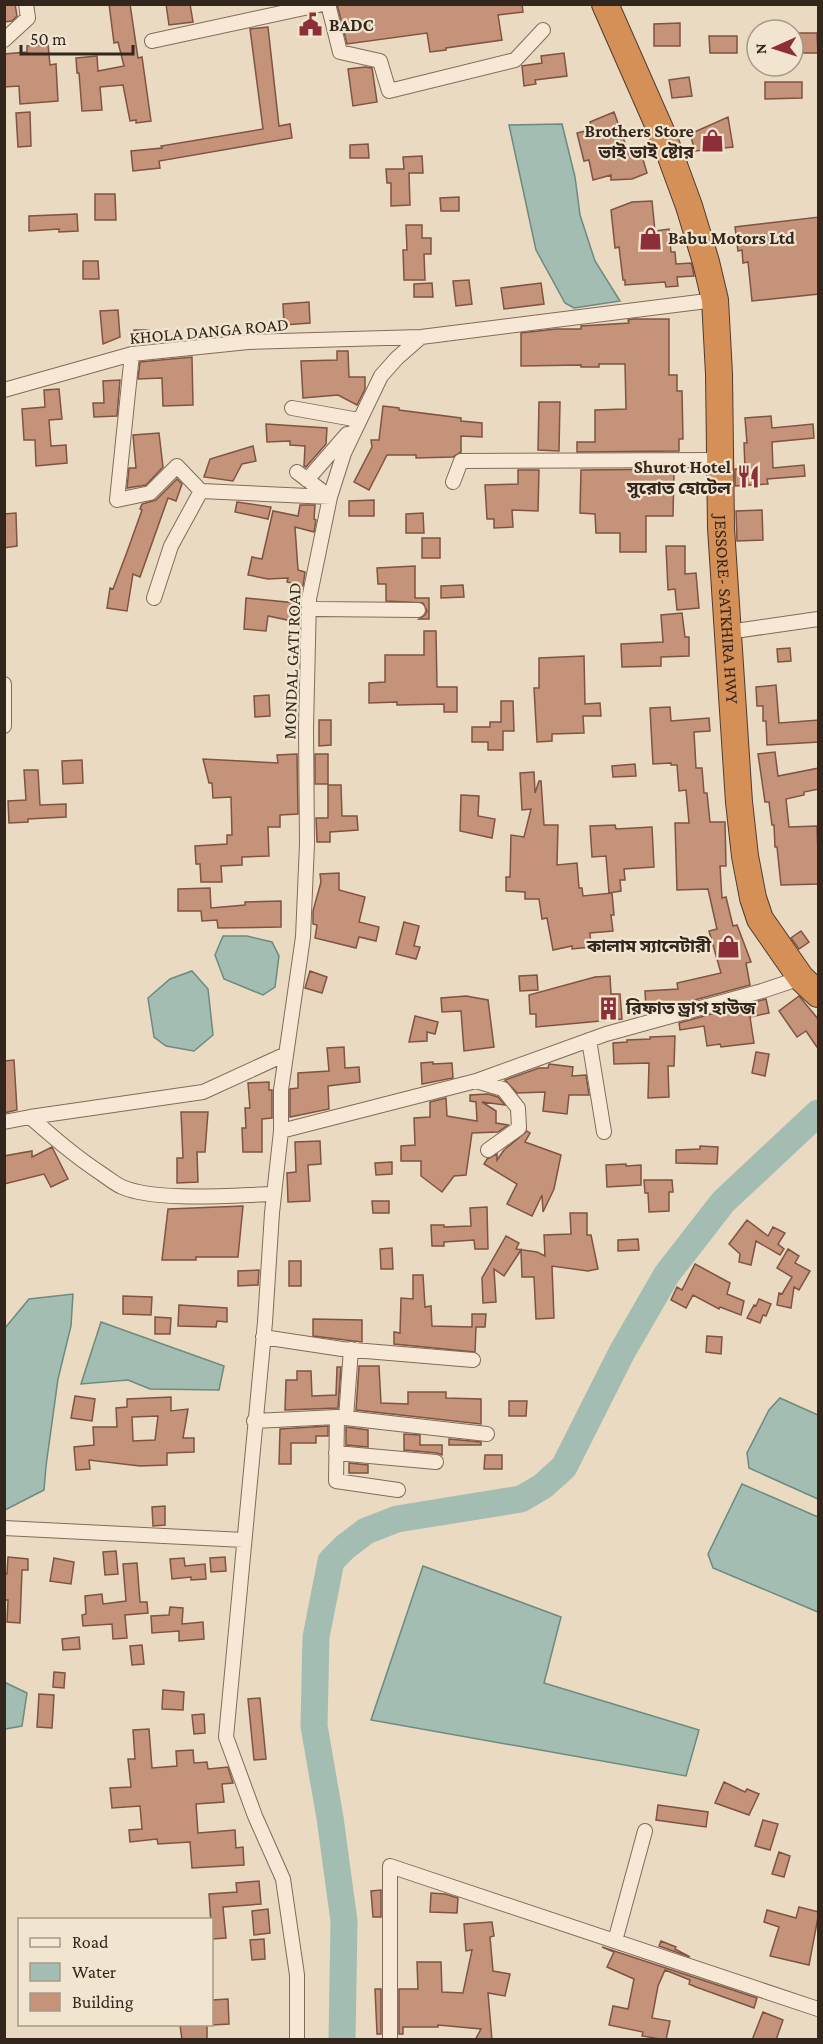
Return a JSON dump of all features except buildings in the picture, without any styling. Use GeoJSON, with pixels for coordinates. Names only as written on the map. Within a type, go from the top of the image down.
{"type":"FeatureCollection","features":[{"type":"Feature","properties":{"kind":"highway","name":"JESSORE- SATKHIRA HWY"},"geometry":{"type":"LineString","coordinates":[[605,4],[664,138],[689,206],[715,300],[721,528],[739,802],[745,856],[753,898],[760,919],[810,986]]}},
{"type":"Feature","properties":{"kind":"street"},"geometry":{"type":"LineString","coordinates":[[4,40],[28,18],[26,4]]}},
{"type":"Feature","properties":{"kind":"street"},"geometry":{"type":"LineString","coordinates":[[152,41],[323,4]]}},
{"type":"Feature","properties":{"kind":"street"},"geometry":{"type":"LineString","coordinates":[[328,4],[340,52],[380,61],[389,91],[516,60],[543,30]]}},
{"type":"Feature","properties":{"kind":"street"},"geometry":{"type":"LineString","coordinates":[[421,337],[715,300]]}},
{"type":"Feature","properties":{"kind":"street","name":"KHOLA DANGA ROAD"},"geometry":{"type":"LineString","coordinates":[[4,390],[132,354],[248,342],[421,337]]}},
{"type":"Feature","properties":{"kind":"street","name":"MONDAL GATI ROAD"},"geometry":{"type":"LineString","coordinates":[[297,2040],[297,1975],[283,1879],[255,1816],[226,1737],[281,1131],[281,1090],[303,936],[307,844],[306,728],[309,599],[330,497],[344,453],[381,376],[397,357],[421,337]]}},
{"type":"Feature","properties":{"kind":"street"},"geometry":{"type":"LineString","coordinates":[[132,354],[117,500],[150,493],[177,466],[201,490],[330,497]]}},
{"type":"Feature","properties":{"kind":"street"},"geometry":{"type":"LineString","coordinates":[[292,408],[359,420]]}},
{"type":"Feature","properties":{"kind":"street"},"geometry":{"type":"LineString","coordinates":[[330,497],[302,476],[359,420]]}},
{"type":"Feature","properties":{"kind":"street"},"geometry":{"type":"LineString","coordinates":[[453,482],[461,461],[720,460]]}},
{"type":"Feature","properties":{"kind":"street"},"geometry":{"type":"LineString","coordinates":[[154,598],[171,546],[201,490]]}},
{"type":"Feature","properties":{"kind":"street"},"geometry":{"type":"LineString","coordinates":[[316,609],[418,610]]}},
{"type":"Feature","properties":{"kind":"street"},"geometry":{"type":"LineString","coordinates":[[728,632],[819,619]]}},
{"type":"Feature","properties":{"kind":"street"},"geometry":{"type":"LineString","coordinates":[[4,684],[4,726]]}},
{"type":"Feature","properties":{"kind":"street"},"geometry":{"type":"LineString","coordinates":[[281,1131],[476,1081],[589,1040],[762,991],[810,986]]}},
{"type":"Feature","properties":{"kind":"street"},"geometry":{"type":"LineString","coordinates":[[589,1040],[604,1132]]}},
{"type":"Feature","properties":{"kind":"street"},"geometry":{"type":"LineString","coordinates":[[4,1122],[202,1092],[286,1054]]}},
{"type":"Feature","properties":{"kind":"street"},"geometry":{"type":"LineString","coordinates":[[476,1081],[503,1089],[518,1108],[519,1128],[488,1150]]}},
{"type":"Feature","properties":{"kind":"street"},"geometry":{"type":"LineString","coordinates":[[30,1117],[68,1150],[121,1187],[143,1192],[204,1196],[274,1194]]}},
{"type":"Feature","properties":{"kind":"street"},"geometry":{"type":"LineString","coordinates":[[263,1337],[351,1349],[473,1360]]}},
{"type":"Feature","properties":{"kind":"street"},"geometry":{"type":"LineString","coordinates":[[351,1349],[336,1453],[336,1481],[398,1490]]}},
{"type":"Feature","properties":{"kind":"street"},"geometry":{"type":"LineString","coordinates":[[254,1421],[341,1417],[488,1434]]}},
{"type":"Feature","properties":{"kind":"street"},"geometry":{"type":"LineString","coordinates":[[336,1453],[435,1462]]}},
{"type":"Feature","properties":{"kind":"street"},"geometry":{"type":"LineString","coordinates":[[4,1528],[244,1540]]}},
{"type":"Feature","properties":{"kind":"street"},"geometry":{"type":"LineString","coordinates":[[615,1941],[645,1831]]}},
{"type":"Feature","properties":{"kind":"street"},"geometry":{"type":"LineString","coordinates":[[390,2040],[390,1866],[819,2009]]}},
{"type":"Feature","properties":{"kind":"water"},"geometry":{"type":"Polygon","coordinates":[[[562,124],[575,177],[580,215],[595,261],[620,301],[574,308],[565,303],[536,250],[509,125],[562,124]]]}},
{"type":"Feature","properties":{"kind":"water"},"geometry":{"type":"Polygon","coordinates":[[[223,936],[247,936],[272,942],[279,956],[275,987],[263,995],[224,979],[215,955],[223,936]]]}},
{"type":"Feature","properties":{"kind":"water"},"geometry":{"type":"Polygon","coordinates":[[[192,971],[208,989],[213,1035],[194,1051],[166,1046],[154,1037],[148,998],[170,979],[192,971]]]}},
{"type":"Feature","properties":{"kind":"water"},"geometry":{"type":"Polygon","coordinates":[[[73,1294],[71,1326],[58,1379],[44,1490],[5,1510],[5,1328],[29,1299],[73,1294]]]}},
{"type":"Feature","properties":{"kind":"water"},"geometry":{"type":"Polygon","coordinates":[[[101,1322],[224,1366],[219,1390],[150,1389],[128,1380],[81,1384],[101,1322]]]}},
{"type":"Feature","properties":{"kind":"water"},"geometry":{"type":"Polygon","coordinates":[[[780,1398],[818,1415],[818,1499],[749,1468],[747,1453],[769,1410],[780,1398]]]}},
{"type":"Feature","properties":{"kind":"water"},"geometry":{"type":"Polygon","coordinates":[[[742,1484],[818,1517],[818,1612],[713,1568],[708,1554],[742,1484]]]}},
{"type":"Feature","properties":{"kind":"water"},"geometry":{"type":"Polygon","coordinates":[[[423,1566],[561,1617],[544,1683],[699,1730],[686,1776],[371,1720],[423,1566]]]}},
{"type":"Feature","properties":{"kind":"water"},"geometry":{"type":"Polygon","coordinates":[[[4,1682],[27,1693],[22,1726],[5,1729],[4,1682]]]}},
{"type":"Feature","properties":{"kind":"waterway"},"geometry":{"type":"LineString","coordinates":[[342,2040],[344,1921],[330,1818],[314,1726],[316,1637],[331,1561],[366,1531],[397,1519],[521,1499],[543,1486],[564,1467],[622,1352],[667,1274],[723,1202],[818,1113]]}},
{"type":"Feature","properties":{"kind":"place","name":"BADC"},"geometry":{"type":"Point","coordinates":[311,25]}},
{"type":"Feature","properties":{"kind":"place","name":"Brothers Store ভাই ভাই ষ্টোর"},"geometry":{"type":"Point","coordinates":[712,141]}},
{"type":"Feature","properties":{"kind":"place","name":"Babu Motors Ltd"},"geometry":{"type":"Point","coordinates":[650,238]}},
{"type":"Feature","properties":{"kind":"place","name":"Shurot Hotel সুরোত হোটেল"},"geometry":{"type":"Point","coordinates":[749,477]}},
{"type":"Feature","properties":{"kind":"place","name":"কালাম স্যানেটারী"},"geometry":{"type":"Point","coordinates":[729,946]}},
{"type":"Feature","properties":{"kind":"place","name":"রিফাত ড্রাগ হাউজ"},"geometry":{"type":"Point","coordinates":[608,1008]}}]}
